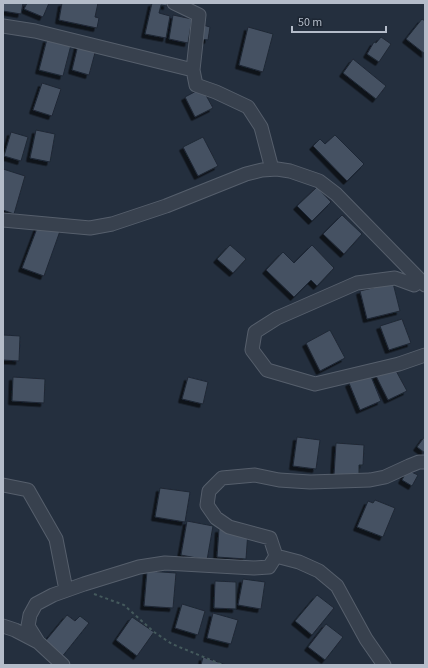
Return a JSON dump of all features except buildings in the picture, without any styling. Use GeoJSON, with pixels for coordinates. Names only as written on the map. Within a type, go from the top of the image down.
{"type":"FeatureCollection","features":[{"type":"Feature","properties":{"kind":"street"},"geometry":{"type":"LineString","coordinates":[[174,3],[199,15],[193,70],[196,85],[216,92],[248,107],[261,127],[272,169]]}},
{"type":"Feature","properties":{"kind":"street"},"geometry":{"type":"LineString","coordinates":[[3,26],[35,31],[193,70]]}},
{"type":"Feature","properties":{"kind":"street"},"geometry":{"type":"LineString","coordinates":[[3,220],[90,228],[112,224],[166,206],[246,174],[272,169],[290,170],[319,181],[336,194],[422,283],[414,285],[395,278],[356,284],[277,318],[255,332],[252,350],[267,370],[315,384],[399,364],[425,355]]}},
{"type":"Feature","properties":{"kind":"street"},"geometry":{"type":"LineString","coordinates":[[276,556],[270,538],[229,527],[216,518],[208,505],[209,491],[222,478],[255,475],[279,480],[310,482],[370,480],[386,477],[419,462],[425,462]]}},
{"type":"Feature","properties":{"kind":"street"},"geometry":{"type":"LineString","coordinates":[[3,484],[28,490],[56,539],[66,590]]}},
{"type":"Feature","properties":{"kind":"street"},"geometry":{"type":"LineString","coordinates":[[38,642],[28,626],[30,615],[36,604],[66,590],[138,567],[165,563],[254,568],[269,567],[276,556]]}},
{"type":"Feature","properties":{"kind":"street"},"geometry":{"type":"LineString","coordinates":[[276,556],[299,562],[319,571],[337,586],[366,639],[384,665]]}},
{"type":"Feature","properties":{"kind":"street"},"geometry":{"type":"LineString","coordinates":[[3,626],[15,630],[38,642],[63,665]]}},
{"type":"Feature","properties":{"kind":"path"},"geometry":{"type":"LineString","coordinates":[[90,592],[124,605],[154,632],[172,644],[223,665]]}}]}
